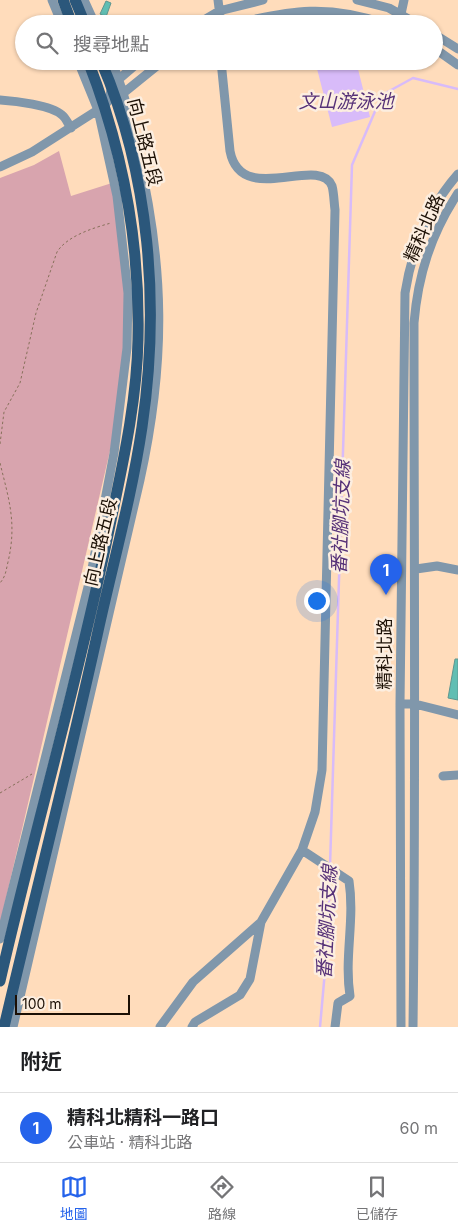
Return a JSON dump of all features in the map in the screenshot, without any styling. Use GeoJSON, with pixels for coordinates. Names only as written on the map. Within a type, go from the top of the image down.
{"type":"FeatureCollection","features":[{"type":"Feature","properties":{"kind":"main road"},"geometry":{"type":"LineString","coordinates":[[63,0],[69,15]]}},
{"type":"Feature","properties":{"kind":"main road"},"geometry":{"type":"LineString","coordinates":[[75,0],[81,15]]}},
{"type":"Feature","properties":{"kind":"main road","name":"向上路五段"},"geometry":{"type":"LineString","coordinates":[[4,1027],[86,686],[142,426],[151,328],[148,256],[139,186],[110,102],[93,70]]}},
{"type":"Feature","properties":{"kind":"main road","name":"向上路五段"},"geometry":{"type":"LineString","coordinates":[[0,981],[99,580],[132,406],[138,340],[136,263],[132,220],[110,102],[116,82],[107,70]]}},
{"type":"Feature","properties":{"kind":"street"},"geometry":{"type":"LineString","coordinates":[[52,0],[58,15]]}},
{"type":"Feature","properties":{"kind":"street"},"geometry":{"type":"LineString","coordinates":[[84,0],[91,15]]}},
{"type":"Feature","properties":{"kind":"street"},"geometry":{"type":"LineString","coordinates":[[218,0],[220,15]]}},
{"type":"Feature","properties":{"kind":"street"},"geometry":{"type":"LineString","coordinates":[[212,15],[219,11],[263,0]]}},
{"type":"Feature","properties":{"kind":"street"},"geometry":{"type":"LineString","coordinates":[[357,0],[379,5],[401,14],[404,0]]}},
{"type":"Feature","properties":{"kind":"street"},"geometry":{"type":"LineString","coordinates":[[277,15],[321,10],[347,12],[357,15]]}},
{"type":"Feature","properties":{"kind":"street"},"geometry":{"type":"LineString","coordinates":[[443,39],[458,48]]}},
{"type":"Feature","properties":{"kind":"street"},"geometry":{"type":"LineString","coordinates":[[443,54],[458,65]]}},
{"type":"Feature","properties":{"kind":"street","name":"向上路五段"},"geometry":{"type":"LineString","coordinates":[[13,1027],[140,480],[153,413],[160,308],[157,259],[148,193],[110,102],[85,70]]}},
{"type":"Feature","properties":{"kind":"street","name":"向上路五段"},"geometry":{"type":"LineString","coordinates":[[113,70],[116,82]]}},
{"type":"Feature","properties":{"kind":"street"},"geometry":{"type":"LineString","coordinates":[[116,82],[130,70]]}},
{"type":"Feature","properties":{"kind":"street"},"geometry":{"type":"LineString","coordinates":[[0,166],[32,152],[71,128],[110,102],[151,70]]}},
{"type":"Feature","properties":{"kind":"street"},"geometry":{"type":"LineString","coordinates":[[192,1027],[195,1022],[240,995],[250,980],[262,922],[302,850],[315,812],[322,770],[335,210],[332,185],[325,178],[311,176],[248,177],[238,170],[231,159],[222,70]]}},
{"type":"Feature","properties":{"kind":"street"},"geometry":{"type":"LineString","coordinates":[[0,100],[50,109],[63,115],[71,128]]}},
{"type":"Feature","properties":{"kind":"street","name":"向上路五段"},"geometry":{"type":"LineString","coordinates":[[0,939],[90,579],[122,397],[128,292],[117,196],[110,102]]}},
{"type":"Feature","properties":{"kind":"street","name":"精科北路"},"geometry":{"type":"LineString","coordinates":[[401,1027],[400,704],[405,293],[409,268],[425,225],[435,206],[458,174]]}},
{"type":"Feature","properties":{"kind":"street","name":"精科北路"},"geometry":{"type":"LineString","coordinates":[[413,1027],[414,614],[416,569],[414,382],[416,293],[423,262],[458,193]]}},
{"type":"Feature","properties":{"kind":"street"},"geometry":{"type":"LineString","coordinates":[[416,569],[437,566],[458,570]]}},
{"type":"Feature","properties":{"kind":"street"},"geometry":{"type":"LineString","coordinates":[[400,704],[415,704],[458,715]]}},
{"type":"Feature","properties":{"kind":"street"},"geometry":{"type":"LineString","coordinates":[[442,776],[458,775]]}},
{"type":"Feature","properties":{"kind":"street"},"geometry":{"type":"LineString","coordinates":[[302,850],[350,881],[351,925],[347,974],[350,996],[338,1003],[335,1027]]}},
{"type":"Feature","properties":{"kind":"street"},"geometry":{"type":"LineString","coordinates":[[160,1027],[193,982],[262,922]]}},
{"type":"Feature","properties":{"kind":"path"},"geometry":{"type":"LineString","coordinates":[[0,444],[4,412],[20,383],[36,313],[57,252],[62,244],[76,236],[100,226],[120,221]]}},
{"type":"Feature","properties":{"kind":"path"},"geometry":{"type":"LineString","coordinates":[[0,463],[11,510],[14,538],[5,577],[0,583]]}},
{"type":"Feature","properties":{"kind":"path"},"geometry":{"type":"LineString","coordinates":[[0,793],[43,767]]}},
{"type":"Feature","properties":{"kind":"shaded area"},"geometry":{"type":"Polygon","coordinates":[[[59,151],[71,196],[112,183],[124,287],[124,340],[112,442],[0,924],[0,178],[34,165],[59,151]]]}},
{"type":"Feature","properties":{"kind":"water","name":"文山游泳池"},"geometry":{"type":"Polygon","coordinates":[[[317,70],[358,70],[370,117],[332,127],[317,70]]]}},
{"type":"Feature","properties":{"kind":"building"},"geometry":{"type":"Polygon","coordinates":[[[106,1],[111,3],[107,15],[100,14],[106,1]]]}},
{"type":"Feature","properties":{"kind":"building"},"geometry":{"type":"Polygon","coordinates":[[[455,659],[458,659],[458,700],[448,698],[455,659]]]}},
{"type":"Feature","properties":{"kind":"waterway","name":"番社腳坑支線"},"geometry":{"type":"LineString","coordinates":[[330,866],[352,165],[382,95],[413,78],[458,89]]}},
{"type":"Feature","properties":{"kind":"waterway","name":"番社腳坑支線"},"geometry":{"type":"LineString","coordinates":[[320,1027],[328,937],[330,871]]}},
{"type":"Feature","properties":{"kind":"place","name":"精科北精科一路口"},"geometry":{"type":"Point","coordinates":[386,595]}}]}
